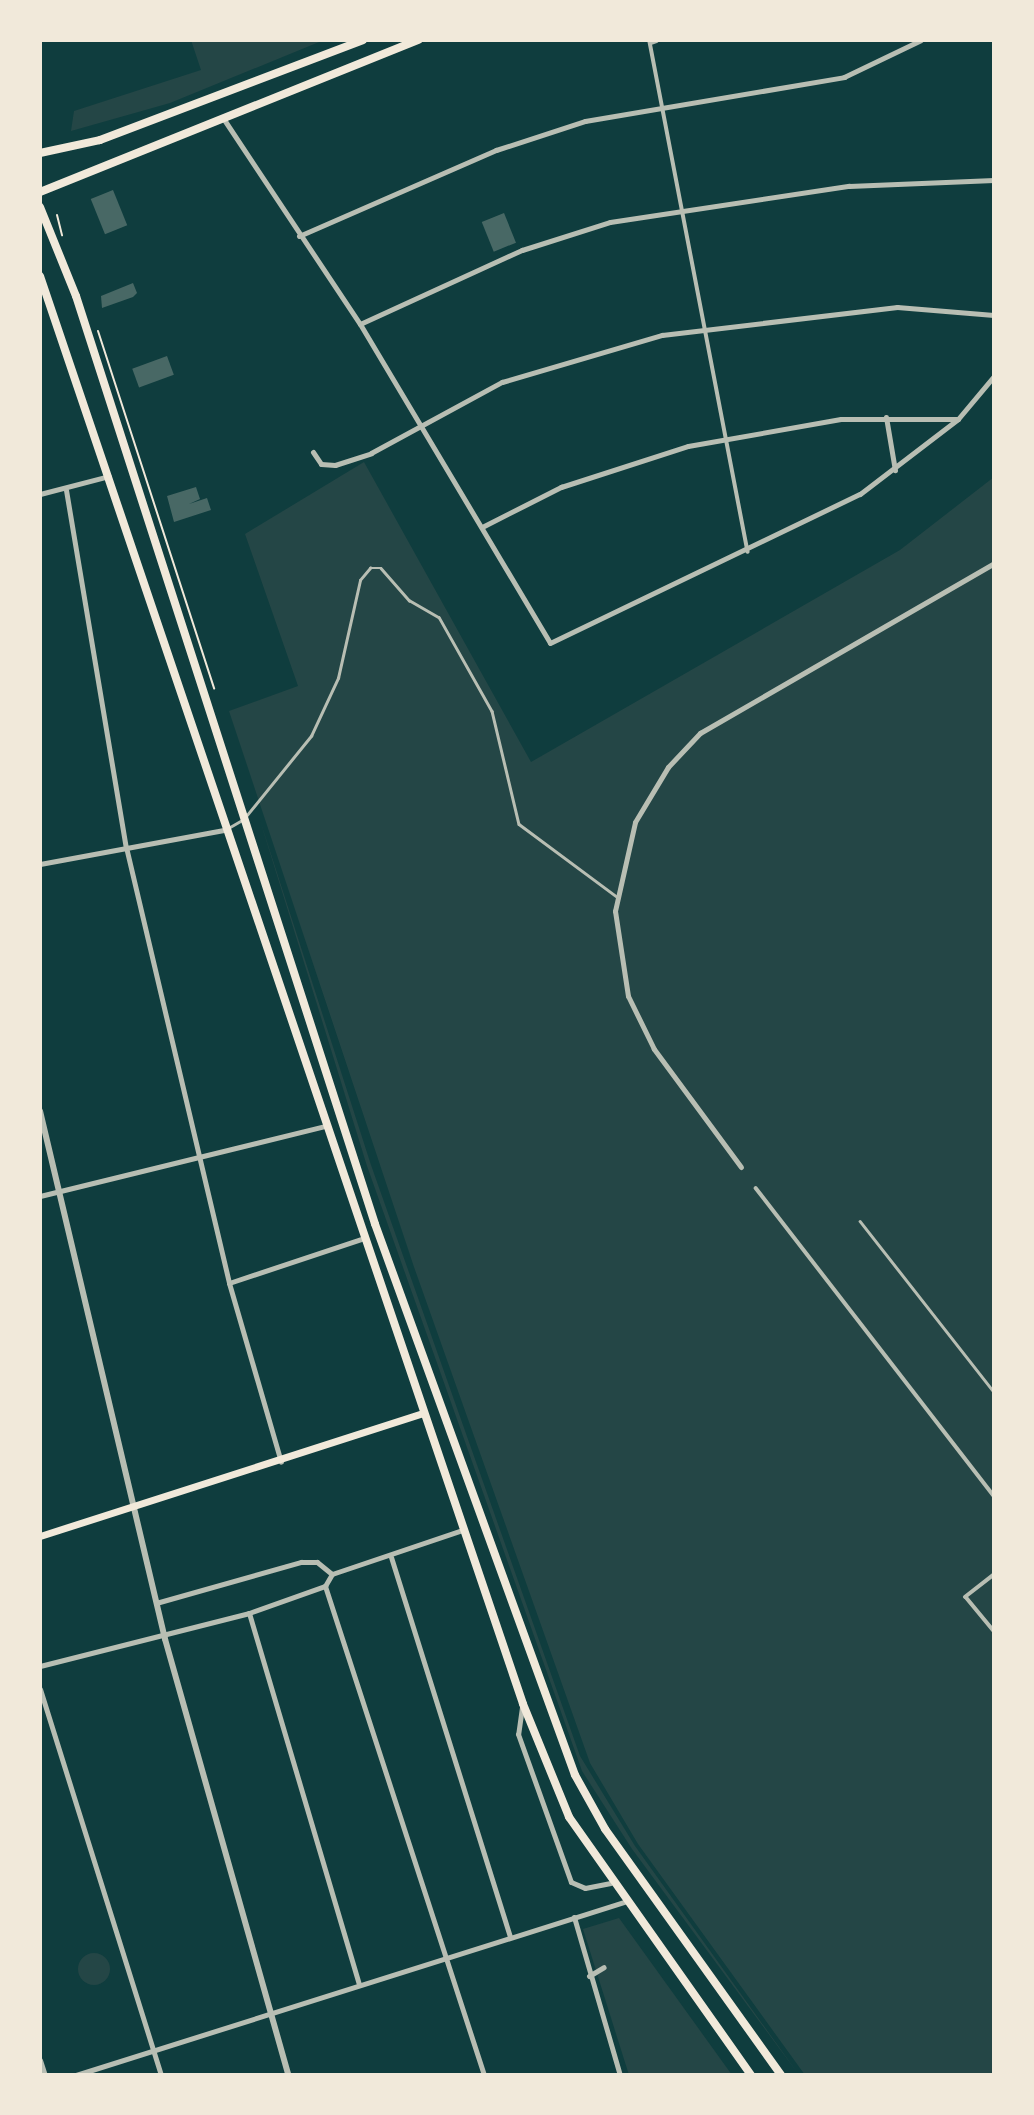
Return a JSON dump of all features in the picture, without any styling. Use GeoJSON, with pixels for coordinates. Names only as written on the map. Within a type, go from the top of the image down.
{"type":"FeatureCollection","features":[{"type":"Feature","properties":{"kind":"main road"},"geometry":{"type":"LineString","coordinates":[[40,153],[100,140],[363,40]]}},
{"type":"Feature","properties":{"kind":"main road"},"geometry":{"type":"LineString","coordinates":[[40,192],[419,40]]}},
{"type":"Feature","properties":{"kind":"main road"},"geometry":{"type":"LineString","coordinates":[[40,207],[50,228],[375,1224],[575,1775],[605,1829],[782,2075]]}},
{"type":"Feature","properties":{"kind":"main road"},"geometry":{"type":"LineString","coordinates":[[40,276],[228,829],[361,1239],[523,1704],[569,1816],[624,1902],[751,2075]]}},
{"type":"Feature","properties":{"kind":"main road"},"geometry":{"type":"LineString","coordinates":[[40,1536],[134,1510],[422,1413]]}},
{"type":"Feature","properties":{"kind":"street"},"geometry":{"type":"LineString","coordinates":[[299,236],[496,150],[584,121],[844,77],[921,40]]}},
{"type":"Feature","properties":{"kind":"street"},"geometry":{"type":"LineString","coordinates":[[652,41],[661,106],[748,552]]}},
{"type":"Feature","properties":{"kind":"street"},"geometry":{"type":"LineString","coordinates":[[223,118],[359,324],[550,643],[748,552],[895,470],[958,419],[994,376]]}},
{"type":"Feature","properties":{"kind":"street"},"geometry":{"type":"LineString","coordinates":[[359,324],[522,250],[682,208],[849,186],[994,180]]}},
{"type":"Feature","properties":{"kind":"street"},"geometry":{"type":"LineString","coordinates":[[313,452],[321,464],[335,465],[371,453],[418,424],[502,382],[706,326],[897,307],[994,315]]}},
{"type":"Feature","properties":{"kind":"street"},"geometry":{"type":"LineString","coordinates":[[482,527],[584,478],[727,438],[886,417],[958,419]]}},
{"type":"Feature","properties":{"kind":"street"},"geometry":{"type":"LineString","coordinates":[[886,417],[895,470]]}},
{"type":"Feature","properties":{"kind":"street"},"geometry":{"type":"LineString","coordinates":[[40,494],[66,490],[109,476]]}},
{"type":"Feature","properties":{"kind":"street"},"geometry":{"type":"LineString","coordinates":[[66,490],[127,847],[203,1154],[229,1283],[281,1462]]}},
{"type":"Feature","properties":{"kind":"street"},"geometry":{"type":"LineString","coordinates":[[741,1167],[637,1018],[619,960],[616,896],[635,822],[689,742],[740,706],[994,563]]}},
{"type":"Feature","properties":{"kind":"street"},"geometry":{"type":"LineString","coordinates":[[40,864],[228,829]]}},
{"type":"Feature","properties":{"kind":"street"},"geometry":{"type":"LineString","coordinates":[[40,1111],[165,1639],[268,2014],[288,2075]]}},
{"type":"Feature","properties":{"kind":"street"},"geometry":{"type":"LineString","coordinates":[[40,1196],[324,1126]]}},
{"type":"Feature","properties":{"kind":"street"},"geometry":{"type":"LineString","coordinates":[[756,1188],[994,1496]]}},
{"type":"Feature","properties":{"kind":"street"},"geometry":{"type":"LineString","coordinates":[[229,1283],[361,1239]]}},
{"type":"Feature","properties":{"kind":"street"},"geometry":{"type":"LineString","coordinates":[[40,1666],[165,1639],[249,1613],[325,1586],[332,1574],[391,1557],[463,1530]]}},
{"type":"Feature","properties":{"kind":"street"},"geometry":{"type":"LineString","coordinates":[[391,1557],[510,1937]]}},
{"type":"Feature","properties":{"kind":"street"},"geometry":{"type":"LineString","coordinates":[[156,1603],[301,1562],[317,1562],[332,1574]]}},
{"type":"Feature","properties":{"kind":"street"},"geometry":{"type":"LineString","coordinates":[[994,1575],[966,1597],[994,1631]]}},
{"type":"Feature","properties":{"kind":"street"},"geometry":{"type":"LineString","coordinates":[[325,1586],[484,2075]]}},
{"type":"Feature","properties":{"kind":"street"},"geometry":{"type":"LineString","coordinates":[[249,1613],[359,1985]]}},
{"type":"Feature","properties":{"kind":"street"},"geometry":{"type":"LineString","coordinates":[[40,1689],[162,2075]]}},
{"type":"Feature","properties":{"kind":"street"},"geometry":{"type":"LineString","coordinates":[[523,1704],[519,1734],[571,1882],[584,1888],[611,1883]]}},
{"type":"Feature","properties":{"kind":"street"},"geometry":{"type":"LineString","coordinates":[[76,2075],[624,1902]]}},
{"type":"Feature","properties":{"kind":"street"},"geometry":{"type":"LineString","coordinates":[[574,1917],[620,2075]]}},
{"type":"Feature","properties":{"kind":"street"},"geometry":{"type":"LineString","coordinates":[[589,1976],[604,1967]]}},
{"type":"Feature","properties":{"kind":"street"},"geometry":{"type":"LineString","coordinates":[[40,2060],[45,2075]]}},
{"type":"Feature","properties":{"kind":"lane"},"geometry":{"type":"LineString","coordinates":[[228,829],[268,795],[324,712],[360,580],[370,568],[381,568],[412,602],[439,617],[492,712],[519,824],[616,896]]}},
{"type":"Feature","properties":{"kind":"lane"},"geometry":{"type":"LineString","coordinates":[[860,1221],[994,1392]]}},
{"type":"Feature","properties":{"kind":"path"},"geometry":{"type":"LineString","coordinates":[[57,215],[66,248]]}},
{"type":"Feature","properties":{"kind":"path"},"geometry":{"type":"LineString","coordinates":[[95,322],[215,695]]}},
{"type":"Feature","properties":{"kind":"shaded area"},"geometry":{"type":"Polygon","coordinates":[[[191,40],[324,40],[170,103],[71,131],[74,111],[201,70],[191,40]]]}},
{"type":"Feature","properties":{"kind":"shaded area"},"geometry":{"type":"Polygon","coordinates":[[[364,462],[531,762],[900,550],[994,477],[994,2075],[805,2075],[638,1844],[590,1763],[414,1267],[229,711],[298,686],[245,534],[364,462]]]}},
{"type":"Feature","properties":{"kind":"shaded area"},"geometry":{"type":"Polygon","coordinates":[[[259,817],[371,1165],[580,1756],[635,1846],[799,2075],[632,1849],[582,1771],[367,1166],[259,817]]]}},
{"type":"Feature","properties":{"kind":"shaded area"},"geometry":{"type":"Polygon","coordinates":[[[619,1918],[732,2075],[629,2075],[583,1929],[619,1918]]]}},
{"type":"Feature","properties":{"kind":"shaded area"},"geometry":{"type":"Polygon","coordinates":[[[94,1953],[105,1958],[110,1969],[105,1980],[94,1985],[83,1980],[78,1969],[83,1958],[94,1953]]]}},
{"type":"Feature","properties":{"kind":"building"},"geometry":{"type":"Polygon","coordinates":[[[113,190],[127,225],[105,234],[91,199],[113,190]]]}},
{"type":"Feature","properties":{"kind":"building"},"geometry":{"type":"Polygon","coordinates":[[[504,213],[516,243],[494,252],[482,222],[504,213]]]}},
{"type":"Feature","properties":{"kind":"building"},"geometry":{"type":"Polygon","coordinates":[[[133,283],[137,293],[133,297],[102,308],[101,296],[133,283]]]}},
{"type":"Feature","properties":{"kind":"building"},"geometry":{"type":"Polygon","coordinates":[[[167,356],[174,375],[139,387],[132,369],[167,356]]]}},
{"type":"Feature","properties":{"kind":"building"},"geometry":{"type":"Polygon","coordinates":[[[196,487],[200,499],[189,504],[207,498],[211,510],[174,522],[167,496],[196,487]]]}}]}
